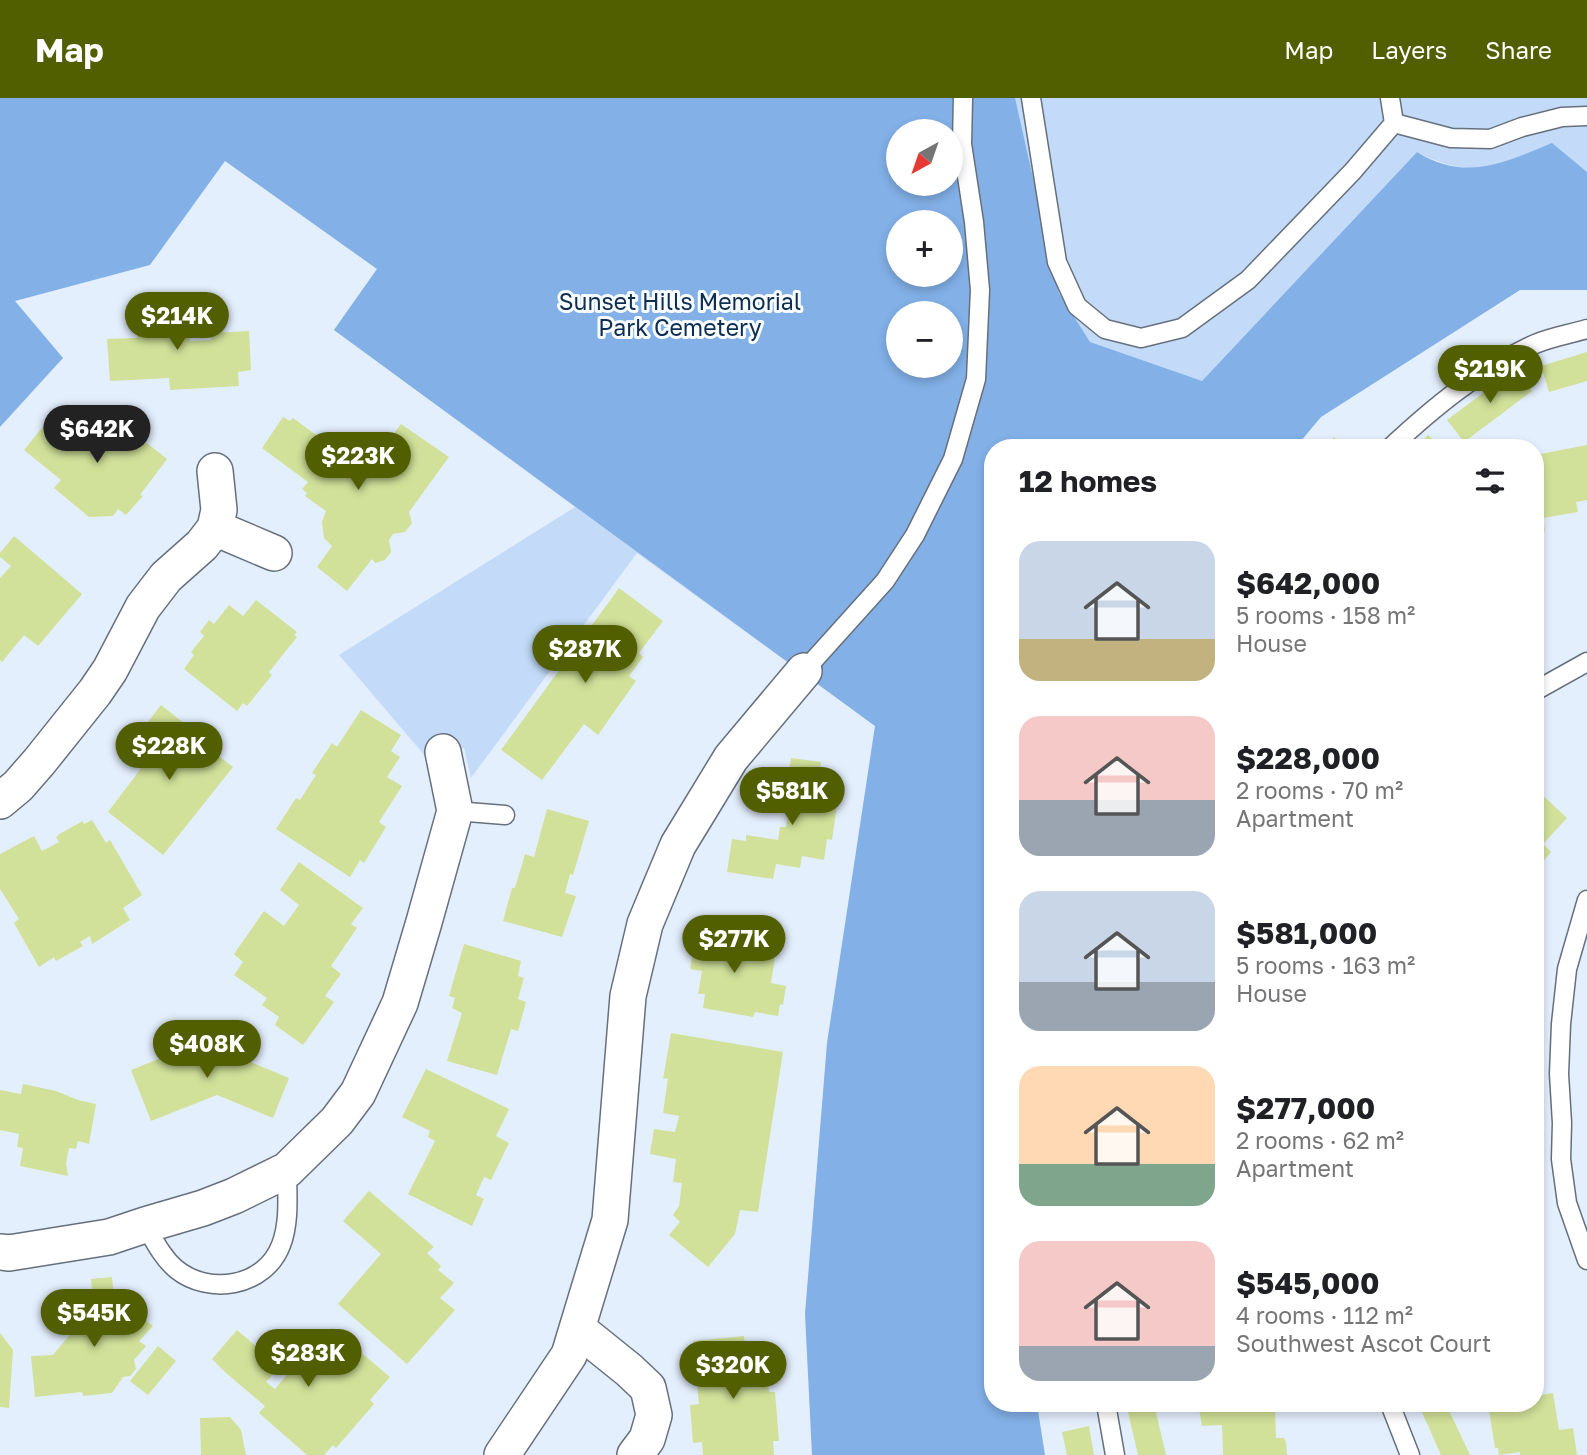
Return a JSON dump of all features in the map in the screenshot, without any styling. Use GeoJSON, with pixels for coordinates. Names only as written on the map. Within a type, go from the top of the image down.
{"type":"FeatureCollection","features":[{"type":"Feature","properties":{"kind":"street"},"geometry":{"type":"LineString","coordinates":[[0,801],[18,786],[95,692],[110,670],[143,607],[166,577],[202,545],[215,528],[219,510],[215,471]]}},
{"type":"Feature","properties":{"kind":"street"},"geometry":{"type":"LineString","coordinates":[[215,528],[274,553]]}},
{"type":"Feature","properties":{"kind":"street"},"geometry":{"type":"LineString","coordinates":[[502,1455],[569,1355],[610,1220],[628,996],[645,924],[678,845],[731,758],[804,671]]}},
{"type":"Feature","properties":{"kind":"street"},"geometry":{"type":"LineString","coordinates":[[0,1252],[9,1253],[109,1237],[234,1196],[287,1170],[337,1121],[358,1093],[400,1003],[455,811],[443,752]]}},
{"type":"Feature","properties":{"kind":"street"},"geometry":{"type":"LineString","coordinates":[[578,1329],[648,1388],[654,1415],[647,1439],[635,1455]]}},
{"type":"Feature","properties":{"kind":"lane"},"geometry":{"type":"LineString","coordinates":[[804,671],[885,581],[915,535],[953,459],[976,379],[980,290],[974,222],[962,144],[963,98]]}},
{"type":"Feature","properties":{"kind":"lane"},"geometry":{"type":"LineString","coordinates":[[1031,98],[1057,262],[1077,306],[1105,330],[1141,338],[1182,328],[1248,280],[1353,171],[1394,123],[1390,98]]}},
{"type":"Feature","properties":{"kind":"lane"},"geometry":{"type":"LineString","coordinates":[[1394,123],[1451,138],[1490,139],[1522,127],[1562,117],[1587,116]]}},
{"type":"Feature","properties":{"kind":"lane"},"geometry":{"type":"LineString","coordinates":[[1400,439],[1466,384],[1500,362],[1537,343],[1587,329]]}},
{"type":"Feature","properties":{"kind":"lane"},"geometry":{"type":"LineString","coordinates":[[1544,686],[1587,662]]}},
{"type":"Feature","properties":{"kind":"lane"},"geometry":{"type":"LineString","coordinates":[[455,811],[505,816]]}},
{"type":"Feature","properties":{"kind":"lane"},"geometry":{"type":"LineString","coordinates":[[1587,900],[1567,969],[1559,1074],[1561,1159],[1567,1203],[1587,1260]]}},
{"type":"Feature","properties":{"kind":"lane"},"geometry":{"type":"LineString","coordinates":[[145,1224],[161,1252],[177,1269],[192,1279],[208,1285],[240,1283],[259,1274],[275,1259],[283,1242],[287,1217],[287,1170]]}},
{"type":"Feature","properties":{"kind":"lane"},"geometry":{"type":"LineString","coordinates":[[1107,1412],[1115,1455]]}},
{"type":"Feature","properties":{"kind":"lane"},"geometry":{"type":"LineString","coordinates":[[1393,1412],[1410,1455]]}},
{"type":"Feature","properties":{"kind":"green space"},"geometry":{"type":"Polygon","coordinates":[[[0,98],[1015,98],[1059,293],[1090,342],[1202,381],[1417,152],[1435,161],[1469,168],[1501,163],[1552,143],[1587,172],[1587,290],[1520,290],[1321,417],[1303,439],[984,439],[984,1412],[1038,1412],[1045,1455],[812,1455],[805,1314],[827,1043],[875,726],[334,330],[377,269],[225,161],[150,265],[15,301],[63,358],[0,427],[0,98]]]}},
{"type":"Feature","properties":{"kind":"green space","name":"Sunset Hills Memorial Park Cemetery"},"geometry":{"type":"Polygon","coordinates":[[[442,98],[1587,98],[1587,172],[1552,144],[1500,164],[1470,168],[1437,161],[1417,152],[1147,439],[984,439],[984,467],[875,726],[637,553],[471,778],[464,748],[426,757],[339,655],[575,507],[334,330],[479,125],[442,98]]]}},
{"type":"Feature","properties":{"kind":"building"},"geometry":{"type":"Polygon","coordinates":[[[173,296],[176,334],[189,334],[190,341],[211,340],[212,333],[249,331],[251,370],[238,372],[239,386],[170,390],[169,378],[110,381],[107,339],[137,338],[135,298],[173,296]]]}},
{"type":"Feature","properties":{"kind":"building"},"geometry":{"type":"Polygon","coordinates":[[[1587,352],[1587,381],[1549,392],[1541,366],[1587,352]]]}},
{"type":"Feature","properties":{"kind":"building"},"geometry":{"type":"Polygon","coordinates":[[[1515,369],[1532,391],[1468,439],[1462,439],[1447,420],[1515,369]]]}},
{"type":"Feature","properties":{"kind":"building"},"geometry":{"type":"Polygon","coordinates":[[[96,415],[112,428],[119,421],[167,459],[140,495],[143,496],[126,515],[118,509],[113,516],[89,517],[54,488],[61,480],[24,450],[50,418],[72,436],[96,415]]]}},
{"type":"Feature","properties":{"kind":"building"},"geometry":{"type":"Polygon","coordinates":[[[283,417],[290,421],[293,418],[353,462],[375,459],[401,424],[449,457],[409,512],[412,523],[405,532],[393,534],[389,540],[391,552],[385,560],[375,563],[372,559],[347,591],[317,567],[332,546],[324,538],[322,522],[326,511],[305,496],[307,493],[302,489],[308,482],[262,448],[283,417]]]}},
{"type":"Feature","properties":{"kind":"building"},"geometry":{"type":"Polygon","coordinates":[[[1587,445],[1587,500],[1576,502],[1578,512],[1544,518],[1544,453],[1587,445]]]}},
{"type":"Feature","properties":{"kind":"building"},"geometry":{"type":"Polygon","coordinates":[[[14,536],[82,594],[38,646],[24,635],[2,662],[0,578],[11,566],[0,557],[0,553],[14,536]]]}},
{"type":"Feature","properties":{"kind":"building"},"geometry":{"type":"Polygon","coordinates":[[[619,588],[663,621],[639,653],[643,657],[629,676],[636,681],[598,735],[584,724],[542,780],[501,750],[619,588]]]}},
{"type":"Feature","properties":{"kind":"building"},"geometry":{"type":"Polygon","coordinates":[[[256,600],[297,632],[294,635],[297,637],[269,672],[272,675],[247,706],[243,703],[237,711],[184,669],[194,655],[191,652],[204,636],[200,632],[209,620],[214,624],[229,605],[243,616],[256,600]]]}},
{"type":"Feature","properties":{"kind":"building"},"geometry":{"type":"Polygon","coordinates":[[[161,705],[190,728],[187,732],[233,767],[163,855],[108,812],[152,754],[134,740],[161,705]]]}},
{"type":"Feature","properties":{"kind":"building"},"geometry":{"type":"Polygon","coordinates":[[[361,710],[401,735],[391,751],[400,757],[387,777],[402,786],[379,822],[386,827],[364,863],[360,860],[350,877],[276,829],[296,798],[300,800],[316,775],[312,773],[332,743],[337,747],[361,710]]]}},
{"type":"Feature","properties":{"kind":"building"},"geometry":{"type":"Polygon","coordinates":[[[791,758],[821,762],[818,781],[834,783],[830,804],[837,805],[832,840],[827,839],[824,860],[802,856],[800,868],[776,864],[773,879],[727,872],[732,839],[746,841],[746,835],[778,840],[780,827],[786,827],[790,801],[785,800],[791,758]]]}},
{"type":"Feature","properties":{"kind":"building"},"geometry":{"type":"Polygon","coordinates":[[[1544,796],[1567,818],[1544,843],[1544,796]]]}},
{"type":"Feature","properties":{"kind":"building"},"geometry":{"type":"Polygon","coordinates":[[[547,809],[589,821],[565,893],[576,896],[562,937],[503,921],[525,854],[534,857],[547,809]]]}},
{"type":"Feature","properties":{"kind":"building"},"geometry":{"type":"Polygon","coordinates":[[[92,820],[106,843],[110,840],[142,895],[123,908],[130,920],[92,944],[90,936],[80,942],[83,946],[56,961],[54,957],[39,967],[14,923],[19,919],[0,889],[0,854],[34,836],[42,851],[59,842],[56,837],[61,833],[83,821],[84,824],[92,820]]]}},
{"type":"Feature","properties":{"kind":"building"},"geometry":{"type":"Polygon","coordinates":[[[1544,845],[1551,852],[1544,860],[1544,845]]]}},
{"type":"Feature","properties":{"kind":"building"},"geometry":{"type":"Polygon","coordinates":[[[299,862],[363,908],[351,924],[357,928],[331,966],[341,974],[325,996],[334,1002],[303,1045],[275,1025],[279,1017],[262,1005],[267,998],[234,975],[243,962],[234,954],[264,911],[284,926],[299,905],[280,890],[299,862]]]}},
{"type":"Feature","properties":{"kind":"building"},"geometry":{"type":"Polygon","coordinates":[[[698,923],[733,929],[731,944],[775,958],[771,983],[786,986],[778,1016],[755,1012],[753,1017],[703,1008],[705,994],[698,994],[702,971],[690,969],[698,923]]]}},
{"type":"Feature","properties":{"kind":"building"},"geometry":{"type":"Polygon","coordinates":[[[464,944],[521,961],[518,976],[524,978],[518,999],[526,1002],[518,1031],[511,1029],[497,1075],[447,1061],[462,1013],[452,1008],[455,998],[449,996],[464,944]]]}},
{"type":"Feature","properties":{"kind":"building"},"geometry":{"type":"Polygon","coordinates":[[[671,1033],[783,1052],[758,1212],[740,1210],[735,1234],[708,1267],[669,1235],[680,1222],[673,1215],[679,1206],[682,1183],[673,1182],[676,1159],[650,1154],[654,1129],[675,1132],[679,1116],[663,1113],[668,1078],[663,1079],[671,1033]]]}},
{"type":"Feature","properties":{"kind":"building"},"geometry":{"type":"Polygon","coordinates":[[[221,1034],[231,1054],[289,1078],[273,1118],[217,1095],[151,1121],[131,1070],[221,1034]]]}},
{"type":"Feature","properties":{"kind":"building"},"geometry":{"type":"Polygon","coordinates":[[[426,1069],[509,1109],[496,1136],[509,1143],[491,1180],[484,1177],[476,1195],[484,1199],[472,1226],[408,1194],[435,1141],[428,1137],[430,1131],[402,1117],[426,1069]]]}},
{"type":"Feature","properties":{"kind":"building"},"geometry":{"type":"Polygon","coordinates":[[[23,1084],[96,1104],[89,1144],[78,1141],[76,1149],[69,1148],[66,1163],[68,1176],[20,1166],[23,1148],[17,1147],[19,1134],[0,1130],[0,1090],[21,1094],[23,1084]]]}},
{"type":"Feature","properties":{"kind":"building"},"geometry":{"type":"Polygon","coordinates":[[[369,1191],[434,1247],[427,1253],[441,1266],[438,1270],[454,1283],[440,1298],[455,1310],[407,1364],[338,1304],[381,1254],[343,1221],[369,1191]]]}},
{"type":"Feature","properties":{"kind":"building"},"geometry":{"type":"Polygon","coordinates":[[[112,1277],[115,1309],[122,1302],[153,1326],[139,1341],[146,1346],[134,1360],[136,1369],[130,1376],[123,1377],[112,1393],[83,1396],[82,1392],[35,1397],[31,1356],[53,1355],[78,1325],[72,1321],[81,1311],[94,1310],[91,1279],[112,1277]]]}},
{"type":"Feature","properties":{"kind":"building"},"geometry":{"type":"Polygon","coordinates":[[[332,1328],[390,1377],[370,1400],[374,1404],[336,1448],[333,1445],[324,1455],[307,1455],[259,1413],[265,1406],[212,1359],[237,1330],[280,1367],[266,1382],[275,1389],[310,1347],[313,1350],[332,1328]]]}},
{"type":"Feature","properties":{"kind":"building"},"geometry":{"type":"Polygon","coordinates":[[[0,1333],[13,1350],[9,1408],[0,1407],[0,1333]]]}},
{"type":"Feature","properties":{"kind":"building"},"geometry":{"type":"Polygon","coordinates":[[[744,1336],[747,1361],[765,1359],[769,1392],[775,1392],[779,1441],[773,1441],[774,1455],[703,1455],[702,1442],[693,1443],[690,1405],[699,1404],[693,1341],[744,1336]]]}},
{"type":"Feature","properties":{"kind":"building"},"geometry":{"type":"Polygon","coordinates":[[[158,1346],[176,1361],[148,1395],[130,1381],[158,1346]]]}},
{"type":"Feature","properties":{"kind":"building"},"geometry":{"type":"Polygon","coordinates":[[[1553,1393],[1559,1430],[1573,1428],[1577,1455],[1520,1455],[1520,1452],[1499,1455],[1498,1448],[1495,1448],[1489,1412],[1544,1412],[1544,1394],[1553,1393]]]}},
{"type":"Feature","properties":{"kind":"building"},"geometry":{"type":"Polygon","coordinates":[[[1128,1412],[1156,1412],[1166,1455],[1138,1455],[1128,1412]]]}},
{"type":"Feature","properties":{"kind":"building"},"geometry":{"type":"Polygon","coordinates":[[[1199,1412],[1275,1412],[1276,1438],[1284,1438],[1287,1455],[1223,1455],[1222,1425],[1202,1426],[1199,1412]]]}},
{"type":"Feature","properties":{"kind":"building"},"geometry":{"type":"Polygon","coordinates":[[[1422,1412],[1450,1412],[1470,1455],[1441,1455],[1422,1412]]]}},
{"type":"Feature","properties":{"kind":"building"},"geometry":{"type":"Polygon","coordinates":[[[230,1417],[241,1430],[246,1455],[201,1455],[200,1418],[230,1417]]]}},
{"type":"Feature","properties":{"kind":"building"},"geometry":{"type":"Polygon","coordinates":[[[1089,1426],[1094,1455],[1067,1455],[1062,1432],[1089,1426]]]}}]}
